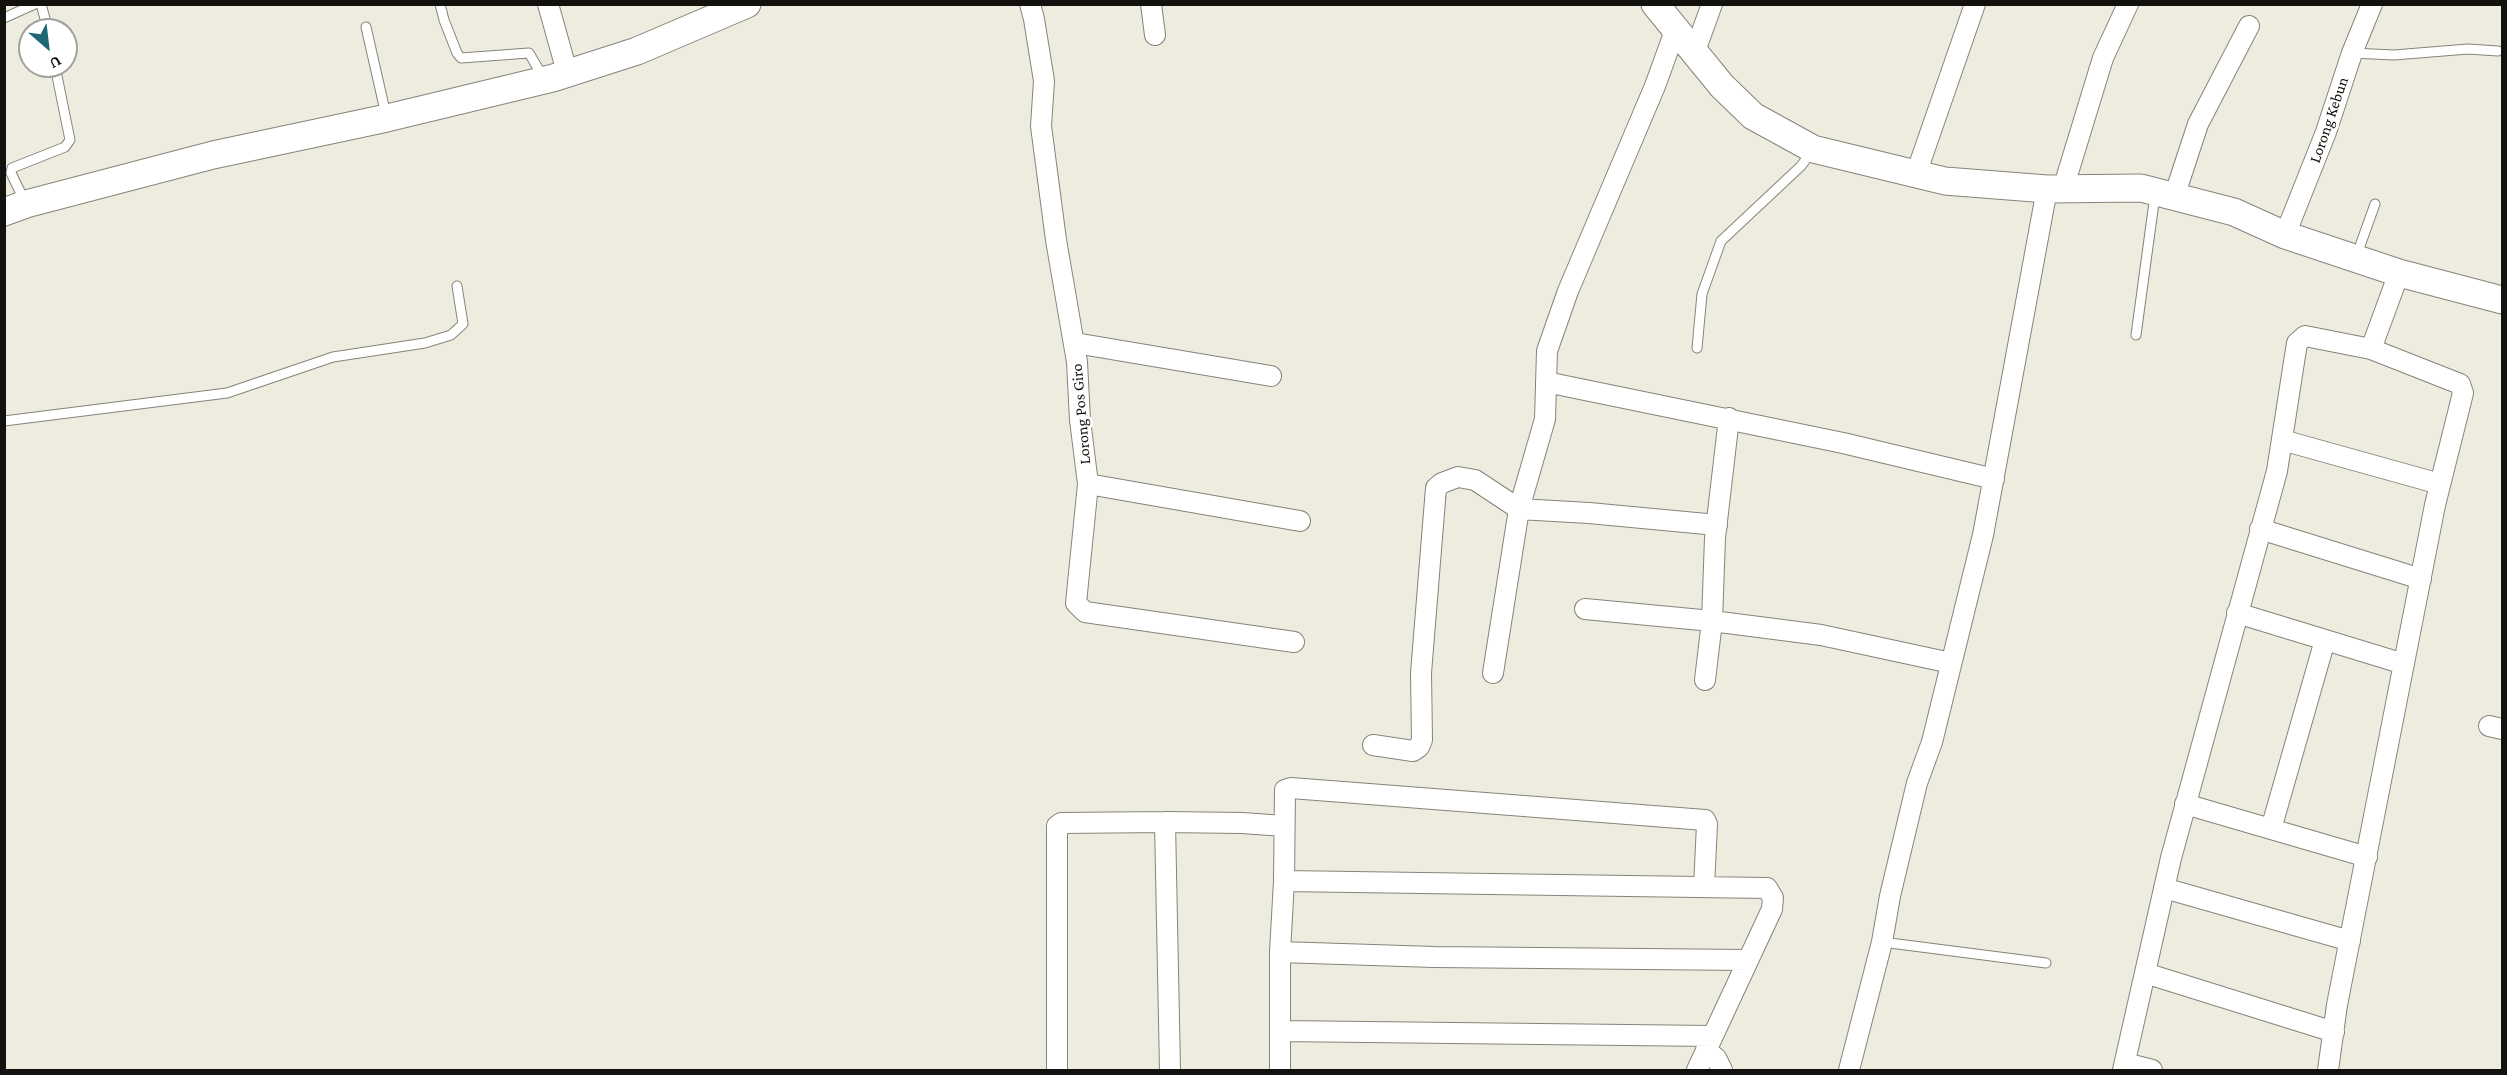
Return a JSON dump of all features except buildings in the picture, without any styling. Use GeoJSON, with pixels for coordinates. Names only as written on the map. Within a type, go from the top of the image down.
{"type":"FeatureCollection","features":[{"type":"Feature","properties":{"kind":"main road"},"geometry":{"type":"LineString","coordinates":[[15,208],[213,155],[387,118],[555,76],[637,51],[747,4]]}},
{"type":"Feature","properties":{"kind":"main road"},"geometry":{"type":"LineString","coordinates":[[1655,4],[1722,86],[1754,116],[1813,149],[1946,181],[2055,189],[2141,188],[2234,212],[2285,235],[2400,273],[2502,300]]}},
{"type":"Feature","properties":{"kind":"street"},"geometry":{"type":"LineString","coordinates":[[548,4],[555,76]]}},
{"type":"Feature","properties":{"kind":"street","name":"Lorong Pos Giro"},"geometry":{"type":"LineString","coordinates":[[1030,4],[1044,81],[1041,126],[1056,240],[1075,343],[1080,420],[1088,484],[1076,592],[1078,607],[1085,612],[1294,642]]}},
{"type":"Feature","properties":{"kind":"street"},"geometry":{"type":"LineString","coordinates":[[1151,4],[1155,35]]}},
{"type":"Feature","properties":{"kind":"street"},"geometry":{"type":"LineString","coordinates":[[1695,51],[1712,4]]}},
{"type":"Feature","properties":{"kind":"street"},"geometry":{"type":"LineString","coordinates":[[1916,174],[1975,4]]}},
{"type":"Feature","properties":{"kind":"street"},"geometry":{"type":"LineString","coordinates":[[1849,1071],[1882,942],[1890,896],[1917,783],[1932,742],[1983,535],[2055,189],[2103,58],[2128,4]]}},
{"type":"Feature","properties":{"kind":"street","name":"Lorong Kebun"},"geometry":{"type":"LineString","coordinates":[[2285,235],[2326,132],[2352,53],[2372,4]]}},
{"type":"Feature","properties":{"kind":"street"},"geometry":{"type":"LineString","coordinates":[[2165,194],[2249,26]]}},
{"type":"Feature","properties":{"kind":"street"},"geometry":{"type":"LineString","coordinates":[[1493,674],[1519,510],[1545,419],[1546,351],[1568,291],[1655,86],[1675,31]]}},
{"type":"Feature","properties":{"kind":"street"},"geometry":{"type":"LineString","coordinates":[[2371,349],[2400,273]]}},
{"type":"Feature","properties":{"kind":"street"},"geometry":{"type":"LineString","coordinates":[[2152,1071],[2124,1067],[2185,804],[2277,471],[2297,343],[2306,336],[2371,349],[2462,387],[2463,393],[2440,484],[2404,664],[2350,941],[2328,1071]]}},
{"type":"Feature","properties":{"kind":"street"},"geometry":{"type":"LineString","coordinates":[[1075,343],[1270,376]]}},
{"type":"Feature","properties":{"kind":"street"},"geometry":{"type":"LineString","coordinates":[[1546,382],[1729,418],[1994,479]]}},
{"type":"Feature","properties":{"kind":"street"},"geometry":{"type":"LineString","coordinates":[[1705,680],[1712,621],[1717,525],[1729,418]]}},
{"type":"Feature","properties":{"kind":"street"},"geometry":{"type":"LineString","coordinates":[[2282,440],[2440,484]]}},
{"type":"Feature","properties":{"kind":"street"},"geometry":{"type":"LineString","coordinates":[[1373,745],[1413,751],[1419,747],[1422,740],[1421,673],[1436,488],[1450,478],[1475,480],[1519,510],[1589,513],[1717,525]]}},
{"type":"Feature","properties":{"kind":"street"},"geometry":{"type":"LineString","coordinates":[[1088,484],[1300,521]]}},
{"type":"Feature","properties":{"kind":"street"},"geometry":{"type":"LineString","coordinates":[[2260,529],[2421,579]]}},
{"type":"Feature","properties":{"kind":"street"},"geometry":{"type":"LineString","coordinates":[[1585,609],[1712,621],[1821,635],[1951,663]]}},
{"type":"Feature","properties":{"kind":"street"},"geometry":{"type":"LineString","coordinates":[[2237,613],[2404,664]]}},
{"type":"Feature","properties":{"kind":"street"},"geometry":{"type":"LineString","coordinates":[[2271,829],[2325,640]]}},
{"type":"Feature","properties":{"kind":"street"},"geometry":{"type":"LineString","coordinates":[[1280,1071],[1280,952],[1284,881],[1285,790],[1291,788],[1705,820],[1707,824],[1704,887]]}},
{"type":"Feature","properties":{"kind":"street"},"geometry":{"type":"LineString","coordinates":[[2185,804],[2367,857]]}},
{"type":"Feature","properties":{"kind":"street"},"geometry":{"type":"LineString","coordinates":[[1165,822],[1170,1071]]}},
{"type":"Feature","properties":{"kind":"street"},"geometry":{"type":"LineString","coordinates":[[1057,1071],[1056,827],[1061,823],[1165,822],[1284,826]]}},
{"type":"Feature","properties":{"kind":"street"},"geometry":{"type":"LineString","coordinates":[[1284,881],[1767,888],[1772,893],[1774,902],[1772,909],[1697,1071]]}},
{"type":"Feature","properties":{"kind":"street"},"geometry":{"type":"LineString","coordinates":[[2164,888],[2350,941]]}},
{"type":"Feature","properties":{"kind":"street"},"geometry":{"type":"LineString","coordinates":[[1280,952],[1434,957],[1748,960]]}},
{"type":"Feature","properties":{"kind":"street"},"geometry":{"type":"LineString","coordinates":[[2145,972],[2334,1032]]}},
{"type":"Feature","properties":{"kind":"street"},"geometry":{"type":"LineString","coordinates":[[1280,1031],[1710,1043]]}},
{"type":"Feature","properties":{"kind":"street"},"geometry":{"type":"LineString","coordinates":[[1710,1043],[1722,1071]]}},
{"type":"Feature","properties":{"kind":"lane"},"geometry":{"type":"LineString","coordinates":[[4,18],[35,4]]}},
{"type":"Feature","properties":{"kind":"lane"},"geometry":{"type":"LineString","coordinates":[[440,4],[444,20],[461,58],[528,53],[538,66],[555,76]]}},
{"type":"Feature","properties":{"kind":"lane"},"geometry":{"type":"LineString","coordinates":[[366,27],[387,118]]}},
{"type":"Feature","properties":{"kind":"lane"},"geometry":{"type":"LineString","coordinates":[[2352,53],[2394,55],[2468,49],[2498,51]]}},
{"type":"Feature","properties":{"kind":"lane"},"geometry":{"type":"LineString","coordinates":[[15,208],[12,168],[65,147],[70,140],[57,78]]}},
{"type":"Feature","properties":{"kind":"lane"},"geometry":{"type":"LineString","coordinates":[[1697,348],[1702,294],[1720,241],[1801,166],[1813,149]]}},
{"type":"Feature","properties":{"kind":"lane"},"geometry":{"type":"LineString","coordinates":[[2136,335],[2165,194]]}},
{"type":"Feature","properties":{"kind":"lane"},"geometry":{"type":"LineString","coordinates":[[2355,257],[2375,204]]}},
{"type":"Feature","properties":{"kind":"lane"},"geometry":{"type":"LineString","coordinates":[[4,421],[227,393],[333,357],[425,343],[451,335],[463,324],[457,286]]}},
{"type":"Feature","properties":{"kind":"lane"},"geometry":{"type":"LineString","coordinates":[[1882,942],[2046,963]]}}]}
